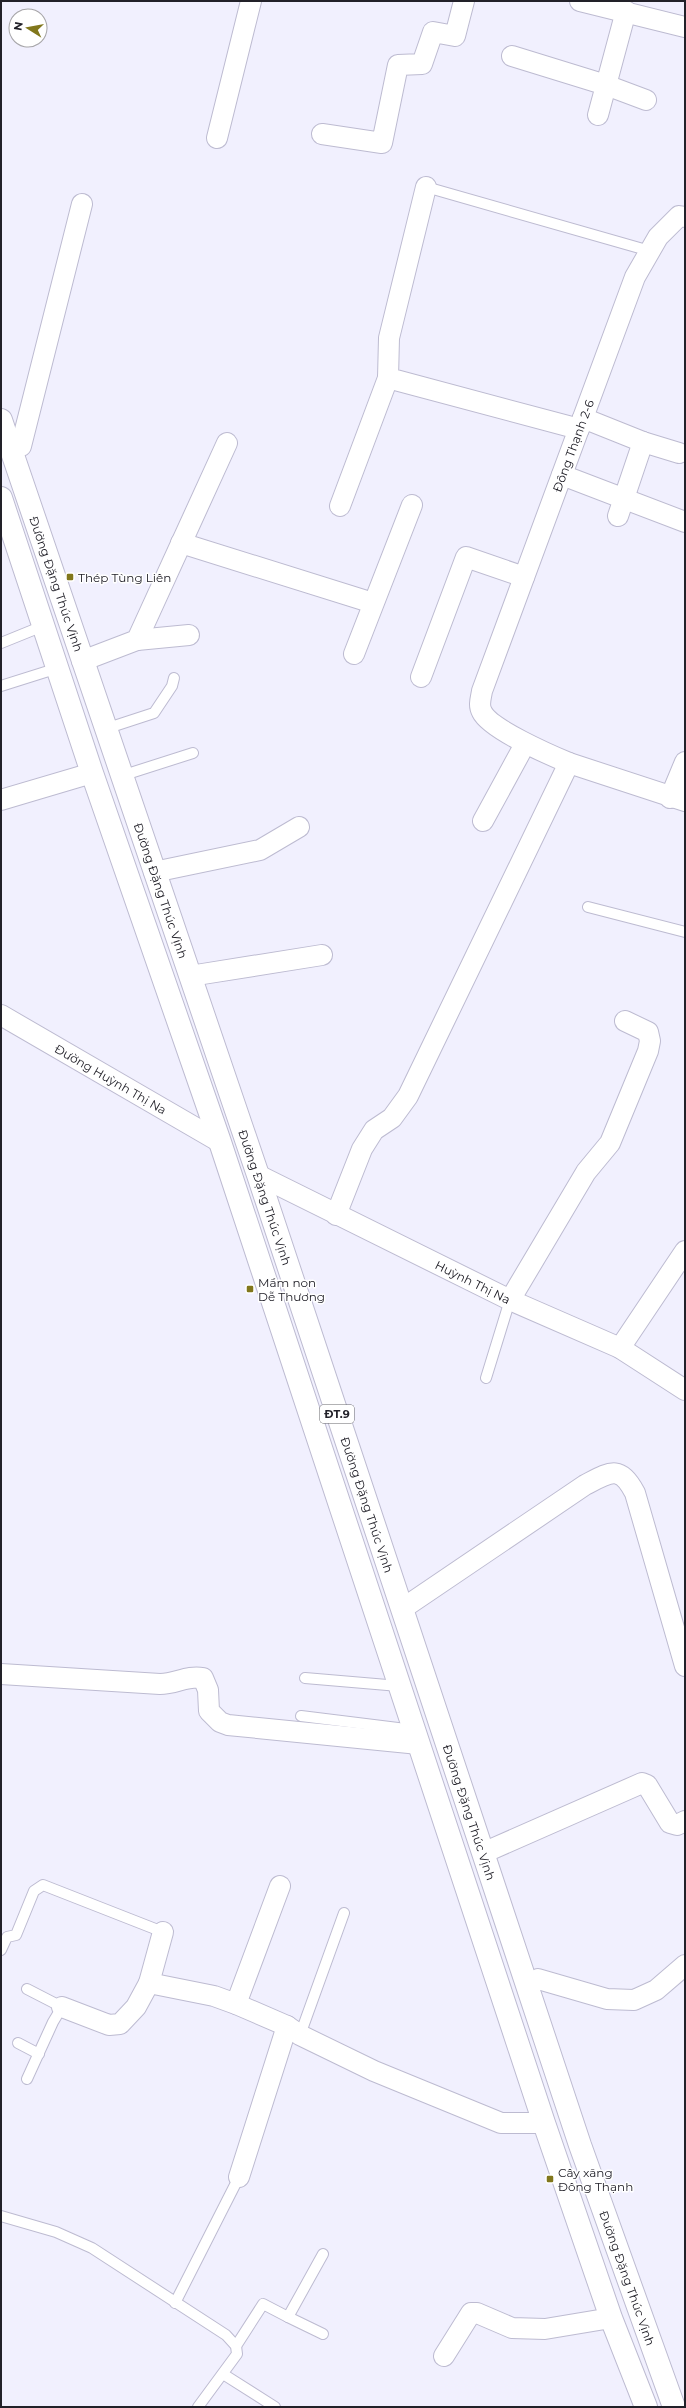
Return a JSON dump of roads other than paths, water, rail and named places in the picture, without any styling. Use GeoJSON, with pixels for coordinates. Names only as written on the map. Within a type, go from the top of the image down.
{"type":"FeatureCollection","features":[{"type":"Feature","properties":{"kind":"main road","name":"Đường Đặng Thúc Vịnh"},"geometry":{"type":"LineString","coordinates":[[1,420],[258,1175],[580,2145],[674,2407]]}},
{"type":"Feature","properties":{"kind":"main road","name":"Đường Đặng Thúc Vịnh"},"geometry":{"type":"LineString","coordinates":[[1,498],[7,536],[44,626],[92,773],[220,1142],[544,2123],[611,2318],[646,2407]]}},
{"type":"Feature","properties":{"kind":"street"},"geometry":{"type":"LineString","coordinates":[[217,138],[251,1]]}},
{"type":"Feature","properties":{"kind":"street"},"geometry":{"type":"LineString","coordinates":[[322,134],[382,143],[398,65],[422,64],[433,32],[455,36],[464,1]]}},
{"type":"Feature","properties":{"kind":"street"},"geometry":{"type":"LineString","coordinates":[[580,1],[685,26]]}},
{"type":"Feature","properties":{"kind":"street"},"geometry":{"type":"LineString","coordinates":[[598,115],[626,11]]}},
{"type":"Feature","properties":{"kind":"street"},"geometry":{"type":"LineString","coordinates":[[512,56],[606,85],[646,100]]}},
{"type":"Feature","properties":{"kind":"street"},"geometry":{"type":"LineString","coordinates":[[340,506],[388,378],[389,338],[426,187]]}},
{"type":"Feature","properties":{"kind":"street"},"geometry":{"type":"LineString","coordinates":[[11,450],[21,446],[82,204]]}},
{"type":"Feature","properties":{"kind":"street","name":"Đông Thạnh 2-6"},"geometry":{"type":"LineString","coordinates":[[525,744],[482,713],[480,706],[482,691],[635,277],[658,237],[683,212]]}},
{"type":"Feature","properties":{"kind":"street"},"geometry":{"type":"LineString","coordinates":[[388,378],[581,424],[679,453]]}},
{"type":"Feature","properties":{"kind":"street"},"geometry":{"type":"LineString","coordinates":[[621,507],[643,442]]}},
{"type":"Feature","properties":{"kind":"street"},"geometry":{"type":"LineString","coordinates":[[137,640],[227,443]]}},
{"type":"Feature","properties":{"kind":"street"},"geometry":{"type":"LineString","coordinates":[[562,475],[621,507],[685,522]]}},
{"type":"Feature","properties":{"kind":"street"},"geometry":{"type":"LineString","coordinates":[[354,654],[412,505]]}},
{"type":"Feature","properties":{"kind":"street"},"geometry":{"type":"LineString","coordinates":[[181,543],[373,603]]}},
{"type":"Feature","properties":{"kind":"street"},"geometry":{"type":"LineString","coordinates":[[421,677],[466,557],[524,577]]}},
{"type":"Feature","properties":{"kind":"street"},"geometry":{"type":"LineString","coordinates":[[82,661],[137,640],[189,634]]}},
{"type":"Feature","properties":{"kind":"street"},"geometry":{"type":"LineString","coordinates":[[483,821],[525,744],[569,763],[678,799],[685,762]]}},
{"type":"Feature","properties":{"kind":"street"},"geometry":{"type":"LineString","coordinates":[[336,1215],[366,1142],[374,1130],[392,1118],[408,1096],[569,763]]}},
{"type":"Feature","properties":{"kind":"street"},"geometry":{"type":"LineString","coordinates":[[1,800],[92,773]]}},
{"type":"Feature","properties":{"kind":"street"},"geometry":{"type":"LineString","coordinates":[[154,872],[260,850],[299,827]]}},
{"type":"Feature","properties":{"kind":"street"},"geometry":{"type":"LineString","coordinates":[[190,976],[322,955]]}},
{"type":"Feature","properties":{"kind":"street","name":"Đường Huỳnh Thị Na"},"geometry":{"type":"LineString","coordinates":[[1,1015],[220,1142]]}},
{"type":"Feature","properties":{"kind":"street"},"geometry":{"type":"LineString","coordinates":[[510,1300],[586,1172],[610,1143],[628,1102],[650,1041],[648,1032],[625,1021]]}},
{"type":"Feature","properties":{"kind":"street","name":"Huỳnh Thị Na"},"geometry":{"type":"LineString","coordinates":[[258,1175],[510,1300],[620,1348],[685,1390]]}},
{"type":"Feature","properties":{"kind":"street"},"geometry":{"type":"LineString","coordinates":[[620,1348],[685,1251]]}},
{"type":"Feature","properties":{"kind":"street"},"geometry":{"type":"LineString","coordinates":[[402,1609],[585,1485],[606,1474],[617,1473],[628,1479],[635,1493],[667,1609],[685,1666]]}},
{"type":"Feature","properties":{"kind":"street"},"geometry":{"type":"LineString","coordinates":[[1,1674],[160,1684],[168,1684],[181,1678],[197,1677],[203,1678],[207,1683],[209,1711],[220,1722],[234,1726],[416,1737]]}},
{"type":"Feature","properties":{"kind":"street"},"geometry":{"type":"LineString","coordinates":[[483,1853],[642,1783],[647,1785],[670,1823],[677,1825],[685,1821]]}},
{"type":"Feature","properties":{"kind":"street"},"geometry":{"type":"LineString","coordinates":[[236,2004],[280,1886]]}},
{"type":"Feature","properties":{"kind":"street"},"geometry":{"type":"LineString","coordinates":[[62,2007],[109,2025],[120,2024],[136,2007],[149,1983],[163,1932]]}},
{"type":"Feature","properties":{"kind":"street"},"geometry":{"type":"LineString","coordinates":[[527,1984],[538,1979],[607,2000],[634,2000],[656,1990],[685,1965]]}},
{"type":"Feature","properties":{"kind":"street"},"geometry":{"type":"LineString","coordinates":[[149,1983],[214,1996],[236,2004],[374,2071],[502,2122],[544,2123]]}},
{"type":"Feature","properties":{"kind":"street"},"geometry":{"type":"LineString","coordinates":[[239,2177],[293,2031]]}},
{"type":"Feature","properties":{"kind":"street"},"geometry":{"type":"LineString","coordinates":[[444,2356],[471,2313],[477,2313],[512,2328],[545,2329],[611,2318]]}},
{"type":"Feature","properties":{"kind":"street"},"geometry":{"type":"LineString","coordinates":[[683,2407],[685,2401]]}},
{"type":"Feature","properties":{"kind":"lane"},"geometry":{"type":"LineString","coordinates":[[426,187],[650,252]]}},
{"type":"Feature","properties":{"kind":"lane"},"geometry":{"type":"LineString","coordinates":[[1,643],[44,626]]}},
{"type":"Feature","properties":{"kind":"lane"},"geometry":{"type":"LineString","coordinates":[[1,686],[58,668]]}},
{"type":"Feature","properties":{"kind":"lane"},"geometry":{"type":"LineString","coordinates":[[105,729],[154,713],[172,686],[174,678]]}},
{"type":"Feature","properties":{"kind":"lane"},"geometry":{"type":"LineString","coordinates":[[121,776],[193,753]]}},
{"type":"Feature","properties":{"kind":"lane"},"geometry":{"type":"LineString","coordinates":[[588,907],[685,932]]}},
{"type":"Feature","properties":{"kind":"lane"},"geometry":{"type":"LineString","coordinates":[[486,1378],[510,1300]]}},
{"type":"Feature","properties":{"kind":"lane"},"geometry":{"type":"LineString","coordinates":[[305,1678],[400,1686]]}},
{"type":"Feature","properties":{"kind":"lane"},"geometry":{"type":"LineString","coordinates":[[301,1716],[416,1737]]}},
{"type":"Feature","properties":{"kind":"lane"},"geometry":{"type":"LineString","coordinates":[[1,1950],[7,1937],[16,1935],[34,1891],[43,1885],[163,1932]]}},
{"type":"Feature","properties":{"kind":"lane"},"geometry":{"type":"LineString","coordinates":[[293,2031],[344,1913]]}},
{"type":"Feature","properties":{"kind":"lane"},"geometry":{"type":"LineString","coordinates":[[27,1989],[62,2007],[53,2022],[27,2079]]}},
{"type":"Feature","properties":{"kind":"lane"},"geometry":{"type":"LineString","coordinates":[[18,2043],[39,2054]]}},
{"type":"Feature","properties":{"kind":"lane"},"geometry":{"type":"LineString","coordinates":[[176,2303],[239,2177]]}},
{"type":"Feature","properties":{"kind":"lane"},"geometry":{"type":"LineString","coordinates":[[1,2216],[56,2232],[92,2248],[226,2336],[236,2346],[237,2354],[198,2407]]}},
{"type":"Feature","properties":{"kind":"lane"},"geometry":{"type":"LineString","coordinates":[[288,2317],[323,2254]]}},
{"type":"Feature","properties":{"kind":"lane"},"geometry":{"type":"LineString","coordinates":[[236,2346],[263,2304],[323,2334]]}},
{"type":"Feature","properties":{"kind":"lane"},"geometry":{"type":"LineString","coordinates":[[222,2374],[275,2407]]}},
{"type":"Feature","properties":{"kind":"place","name":"Thép Tùng Liên"},"geometry":{"type":"Point","coordinates":[70,577]}},
{"type":"Feature","properties":{"kind":"place","name":"Mầm non Dễ Thương"},"geometry":{"type":"Point","coordinates":[250,1289]}},
{"type":"Feature","properties":{"kind":"place","name":"Cây xăng Đông Thạnh"},"geometry":{"type":"Point","coordinates":[550,2179]}}]}
